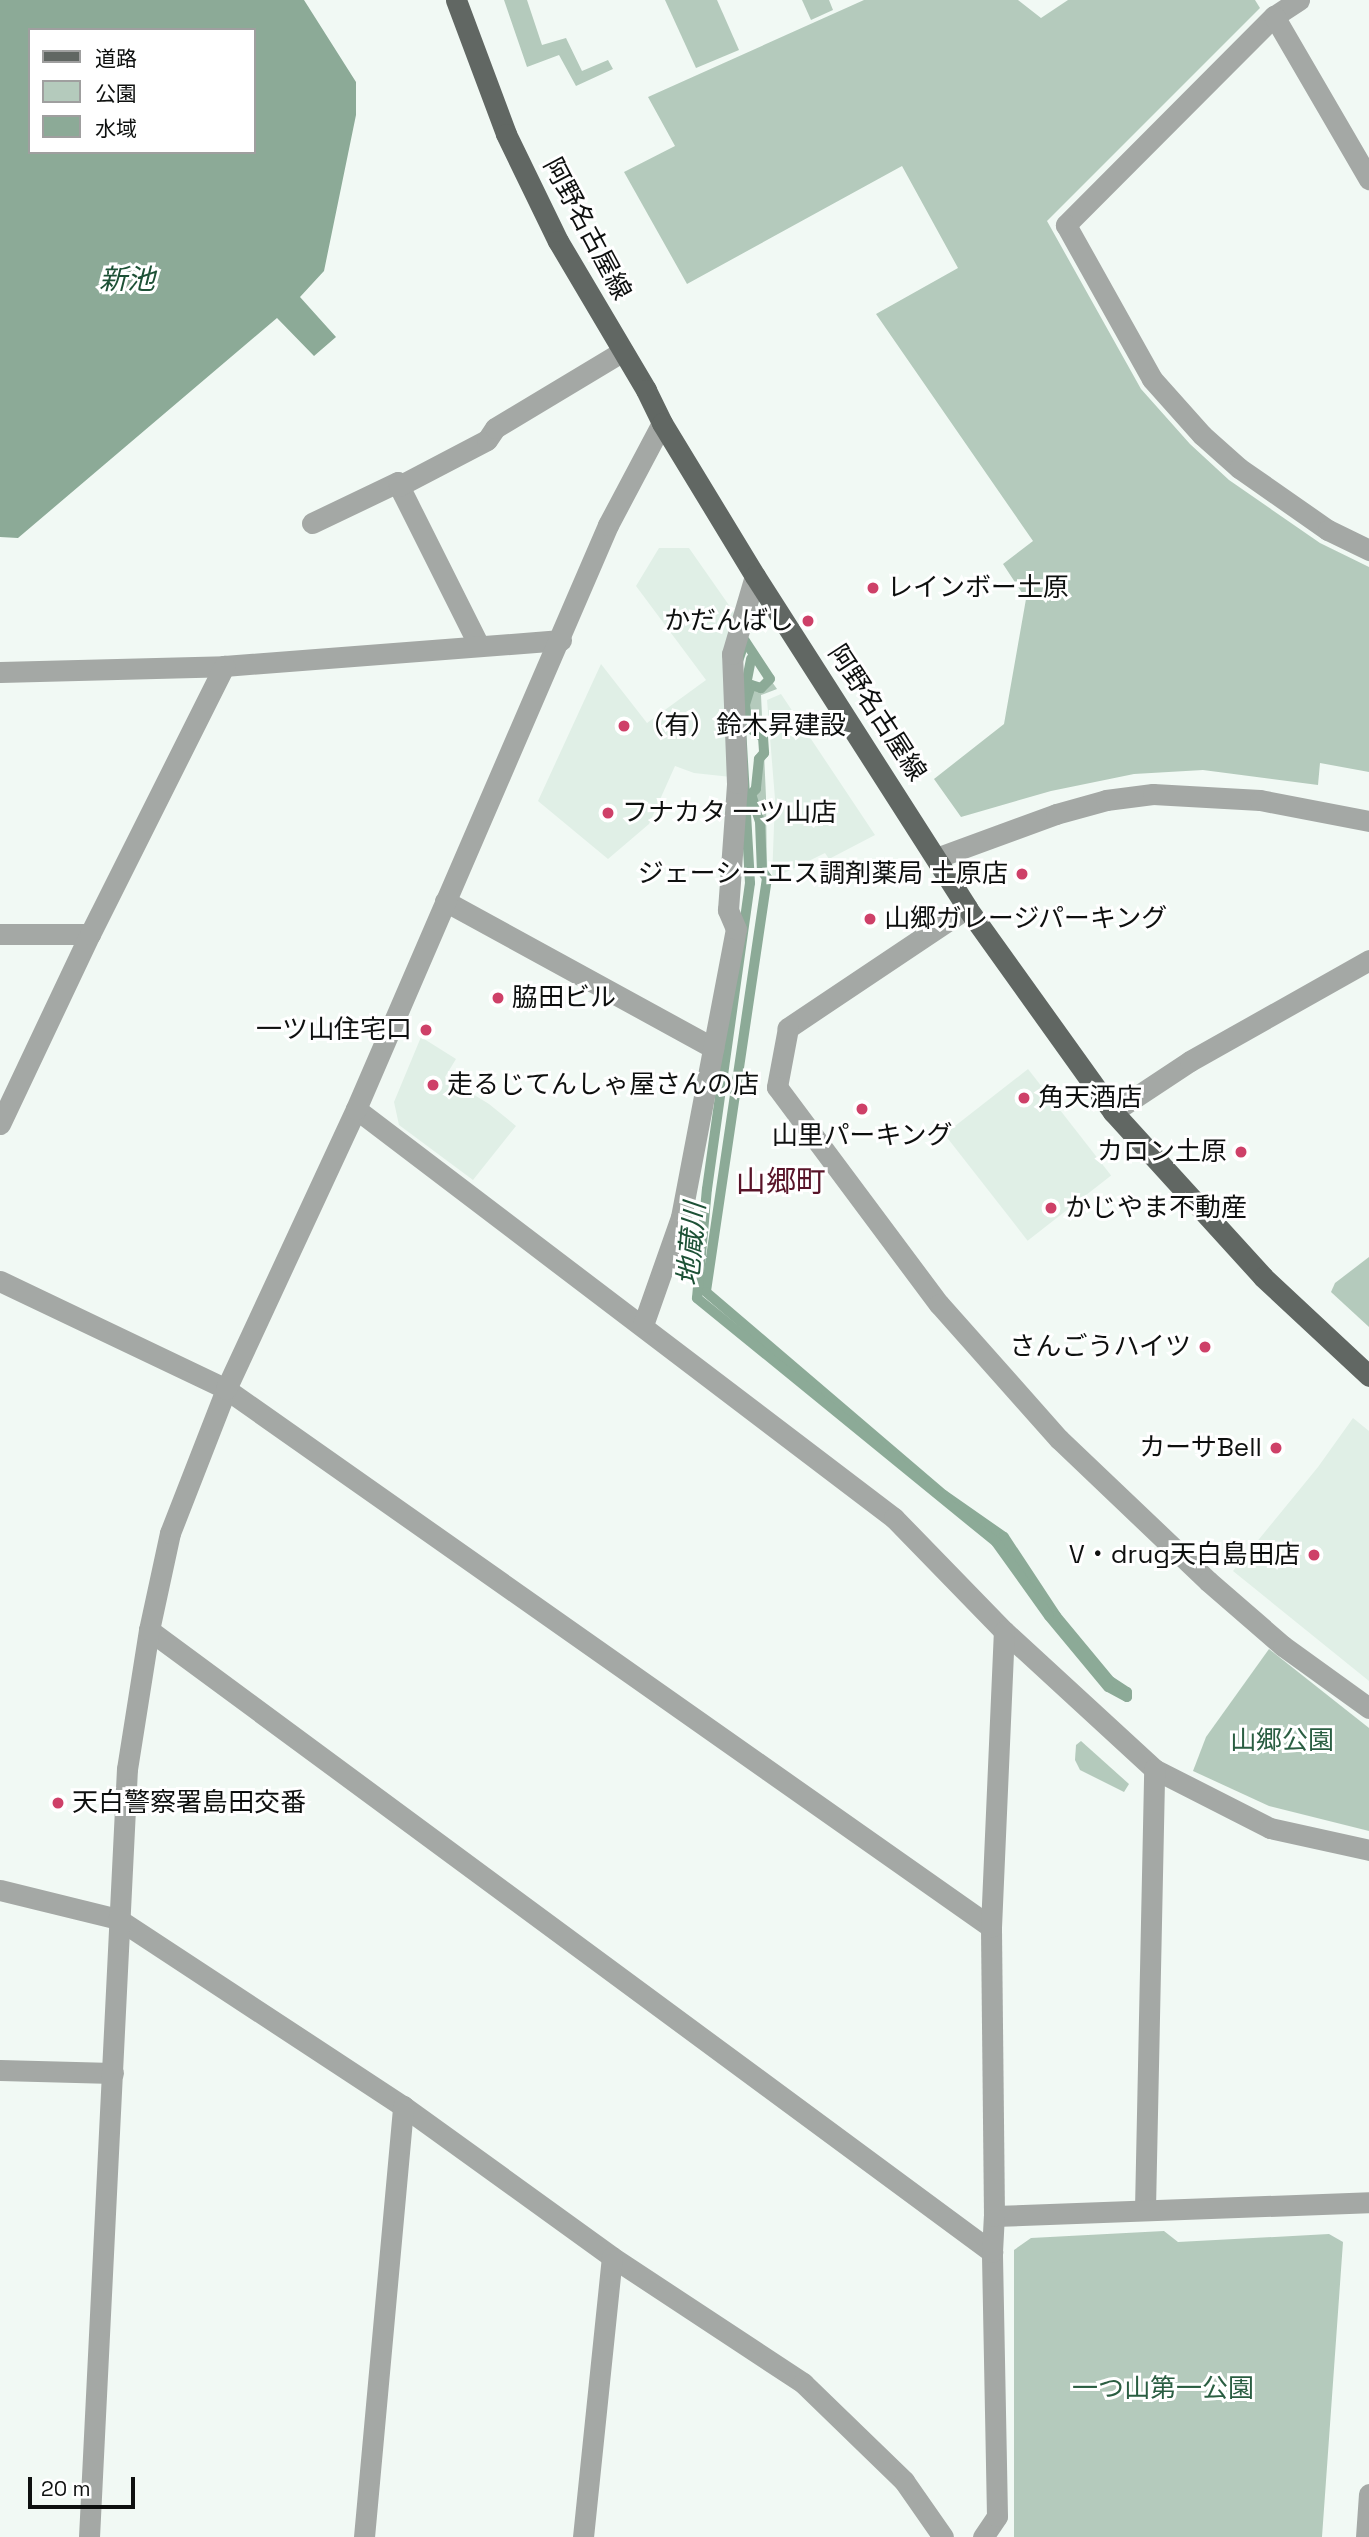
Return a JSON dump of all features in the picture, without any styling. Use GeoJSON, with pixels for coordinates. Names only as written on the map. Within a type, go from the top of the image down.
{"type":"FeatureCollection","features":[{"type":"Feature","properties":{"kind":"main road","name":"阿野名古屋線"},"geometry":{"type":"LineString","coordinates":[[456,0],[506,134],[558,242],[623,351],[662,424],[755,576],[967,908],[1113,1112],[1263,1278],[1369,1376]]}},
{"type":"Feature","properties":{"kind":"street"},"geometry":{"type":"LineString","coordinates":[[1299,0],[1274,16],[1066,225],[1152,379],[1202,435],[1239,468],[1328,530],[1369,550]]}},
{"type":"Feature","properties":{"kind":"street"},"geometry":{"type":"LineString","coordinates":[[1274,16],[1369,179]]}},
{"type":"Feature","properties":{"kind":"street"},"geometry":{"type":"LineString","coordinates":[[399,486],[486,440],[495,428],[623,351]]}},
{"type":"Feature","properties":{"kind":"street"},"geometry":{"type":"LineString","coordinates":[[89,2537],[127,1769],[149,1629],[170,1533],[226,1389],[356,1109],[561,640],[608,524],[662,424]]}},
{"type":"Feature","properties":{"kind":"street"},"geometry":{"type":"LineString","coordinates":[[312,523],[398,482],[479,646]]}},
{"type":"Feature","properties":{"kind":"street"},"geometry":{"type":"LineString","coordinates":[[643,1325],[681,1217],[736,929],[728,910],[737,783],[732,654],[755,576]]}},
{"type":"Feature","properties":{"kind":"street"},"geometry":{"type":"LineString","coordinates":[[0,672],[224,666],[561,640]]}},
{"type":"Feature","properties":{"kind":"street"},"geometry":{"type":"LineString","coordinates":[[0,1124],[90,934],[224,666]]}},
{"type":"Feature","properties":{"kind":"street"},"geometry":{"type":"LineString","coordinates":[[936,858],[1056,814],[1106,800],[1153,794],[1260,800],[1369,821]]}},
{"type":"Feature","properties":{"kind":"street"},"geometry":{"type":"LineString","coordinates":[[445,901],[713,1048]]}},
{"type":"Feature","properties":{"kind":"street"},"geometry":{"type":"LineString","coordinates":[[967,908],[789,1028],[777,1087],[939,1304],[1059,1439],[1217,1590],[1283,1646],[1369,1708]]}},
{"type":"Feature","properties":{"kind":"street"},"geometry":{"type":"LineString","coordinates":[[0,934],[90,934]]}},
{"type":"Feature","properties":{"kind":"street"},"geometry":{"type":"LineString","coordinates":[[1113,1112],[1190,1061],[1369,960]]}},
{"type":"Feature","properties":{"kind":"street"},"geometry":{"type":"LineString","coordinates":[[356,1109],[894,1518],[1003,1631],[1154,1769],[1270,1828],[1369,1850]]}},
{"type":"Feature","properties":{"kind":"street"},"geometry":{"type":"LineString","coordinates":[[0,1281],[226,1389],[991,1927]]}},
{"type":"Feature","properties":{"kind":"street"},"geometry":{"type":"LineString","coordinates":[[149,1629],[992,2252]]}},
{"type":"Feature","properties":{"kind":"street"},"geometry":{"type":"LineString","coordinates":[[983,2537],[997,2516],[992,2252],[994,2216],[991,1927],[1003,1631]]}},
{"type":"Feature","properties":{"kind":"street"},"geometry":{"type":"LineString","coordinates":[[1145,2209],[1154,1769]]}},
{"type":"Feature","properties":{"kind":"street"},"geometry":{"type":"LineString","coordinates":[[0,1890],[118,1919],[403,2106],[612,2257],[803,2383],[904,2480],[943,2537]]}},
{"type":"Feature","properties":{"kind":"street"},"geometry":{"type":"LineString","coordinates":[[0,2070],[113,2073]]}},
{"type":"Feature","properties":{"kind":"street"},"geometry":{"type":"LineString","coordinates":[[364,2537],[403,2106]]}},
{"type":"Feature","properties":{"kind":"street"},"geometry":{"type":"LineString","coordinates":[[994,2216],[1369,2202]]}},
{"type":"Feature","properties":{"kind":"street"},"geometry":{"type":"LineString","coordinates":[[583,2537],[612,2257]]}},
{"type":"Feature","properties":{"kind":"street"},"geometry":{"type":"LineString","coordinates":[[1366,2537],[1369,2494]]}},
{"type":"Feature","properties":{"kind":"shaded area"},"geometry":{"type":"Polygon","coordinates":[[[659,548],[689,548],[733,611],[736,620],[731,777],[694,773],[675,766],[649,824],[608,859],[538,801],[601,664],[647,723],[706,680],[636,586],[659,548]]]}},
{"type":"Feature","properties":{"kind":"shaded area"},"geometry":{"type":"Polygon","coordinates":[[[781,694],[875,835],[829,859],[825,853],[772,879],[775,799],[767,700],[781,694]]]}},
{"type":"Feature","properties":{"kind":"shaded area"},"geometry":{"type":"Polygon","coordinates":[[[421,1037],[456,1059],[445,1077],[489,1104],[516,1126],[473,1180],[399,1125],[394,1102],[421,1037]]]}},
{"type":"Feature","properties":{"kind":"shaded area"},"geometry":{"type":"Polygon","coordinates":[[[1028,1069],[1111,1175],[1028,1241],[944,1134],[1028,1069]]]}},
{"type":"Feature","properties":{"kind":"shaded area","name":"V・drug天白島田店"},"geometry":{"type":"Polygon","coordinates":[[[1353,1418],[1369,1431],[1369,1681],[1233,1571],[1318,1467],[1353,1418]]]}},
{"type":"Feature","properties":{"kind":"green space"},"geometry":{"type":"Polygon","coordinates":[[[504,0],[527,0],[542,45],[566,38],[582,71],[608,60],[613,69],[576,86],[559,55],[527,67],[504,0]]]}},
{"type":"Feature","properties":{"kind":"green space"},"geometry":{"type":"Polygon","coordinates":[[[665,0],[717,0],[739,50],[696,68],[665,0]]]}},
{"type":"Feature","properties":{"kind":"green space"},"geometry":{"type":"Polygon","coordinates":[[[802,0],[829,0],[833,10],[811,20],[802,0]]]}},
{"type":"Feature","properties":{"kind":"green space"},"geometry":{"type":"Polygon","coordinates":[[[864,0],[1018,0],[1041,18],[1068,0],[1255,0],[1260,8],[1047,221],[1141,389],[1190,444],[1229,480],[1320,543],[1369,567],[1369,772],[1320,763],[1318,785],[1203,770],[1134,774],[1051,791],[961,817],[934,779],[1004,724],[1026,599],[1003,564],[1033,541],[876,314],[958,268],[902,166],[687,284],[624,172],[675,146],[648,97],[864,0]]]}},
{"type":"Feature","properties":{"kind":"green space"},"geometry":{"type":"Polygon","coordinates":[[[770,679],[777,689],[761,695],[763,737],[748,727],[745,705],[751,685],[761,687],[770,679]]]}},
{"type":"Feature","properties":{"kind":"green space"},"geometry":{"type":"Polygon","coordinates":[[[764,753],[767,878],[762,871],[760,822],[751,794],[756,789],[759,759],[764,753]]]}},
{"type":"Feature","properties":{"kind":"green space"},"geometry":{"type":"Polygon","coordinates":[[[1369,1257],[1369,1327],[1331,1292],[1335,1283],[1369,1257]]]}},
{"type":"Feature","properties":{"kind":"green space","name":"山郷公園"},"geometry":{"type":"Polygon","coordinates":[[[1269,1649],[1369,1728],[1369,1831],[1269,1806],[1193,1771],[1206,1737],[1269,1649]]]}},
{"type":"Feature","properties":{"kind":"green space"},"geometry":{"type":"Polygon","coordinates":[[[1081,1741],[1129,1784],[1124,1792],[1080,1770],[1075,1760],[1076,1745],[1081,1741]]]}},
{"type":"Feature","properties":{"kind":"green space","name":"一つ山第一公園"},"geometry":{"type":"Polygon","coordinates":[[[1164,2231],[1178,2242],[1329,2234],[1343,2242],[1322,2537],[1014,2537],[1014,2250],[1031,2238],[1164,2231]]]}},
{"type":"Feature","properties":{"kind":"water","name":"新池"},"geometry":{"type":"Polygon","coordinates":[[[0,0],[304,0],[356,82],[356,115],[324,271],[300,297],[336,337],[314,356],[277,318],[18,538],[0,537],[0,0]]]}},
{"type":"Feature","properties":{"kind":"waterway"},"geometry":{"type":"LineString","coordinates":[[745,641],[770,679],[761,688],[751,685],[745,705],[748,727],[763,737],[764,753],[759,759],[756,789],[751,794],[760,822],[762,871],[767,878],[706,1292],[944,1495],[1004,1537],[1056,1616],[1110,1681],[1127,1692],[1127,1697],[1108,1687],[1049,1616],[996,1542],[697,1298],[707,1189],[750,883],[738,677],[738,661],[745,641]]}},
{"type":"Feature","properties":{"kind":"waterway","name":"地蔵川"},"geometry":{"type":"LineString","coordinates":[[745,690],[751,659]]}},
{"type":"Feature","properties":{"kind":"place","name":"レインボー土原"},"geometry":{"type":"Point","coordinates":[873,588]}},
{"type":"Feature","properties":{"kind":"place","name":"かだんばし"},"geometry":{"type":"Point","coordinates":[808,621]}},
{"type":"Feature","properties":{"kind":"place","name":"（有）鈴木昇建設"},"geometry":{"type":"Point","coordinates":[624,726]}},
{"type":"Feature","properties":{"kind":"place","name":"フナカタ 一ツ山店"},"geometry":{"type":"Point","coordinates":[608,813]}},
{"type":"Feature","properties":{"kind":"place","name":"ジェーシーエス調剤薬局 土原店"},"geometry":{"type":"Point","coordinates":[1022,874]}},
{"type":"Feature","properties":{"kind":"place","name":"山郷ガレージパーキング"},"geometry":{"type":"Point","coordinates":[870,919]}},
{"type":"Feature","properties":{"kind":"place","name":"脇田ビル"},"geometry":{"type":"Point","coordinates":[498,998]}},
{"type":"Feature","properties":{"kind":"place","name":"一ツ山住宅口"},"geometry":{"type":"Point","coordinates":[426,1030]}},
{"type":"Feature","properties":{"kind":"place","name":"走るじてんしゃ屋さんの店"},"geometry":{"type":"Point","coordinates":[433,1085]}},
{"type":"Feature","properties":{"kind":"place","name":"角天酒店"},"geometry":{"type":"Point","coordinates":[1024,1098]}},
{"type":"Feature","properties":{"kind":"place","name":"山里パーキング"},"geometry":{"type":"Point","coordinates":[862,1109]}},
{"type":"Feature","properties":{"kind":"place","name":"カロン土原"},"geometry":{"type":"Point","coordinates":[1241,1152]}},
{"type":"Feature","properties":{"kind":"place","name":"かじやま不動産"},"geometry":{"type":"Point","coordinates":[1051,1208]}},
{"type":"Feature","properties":{"kind":"place","name":"さんごうハイツ"},"geometry":{"type":"Point","coordinates":[1205,1347]}},
{"type":"Feature","properties":{"kind":"place","name":"カーサBell"},"geometry":{"type":"Point","coordinates":[1276,1448]}},
{"type":"Feature","properties":{"kind":"place","name":"V・drug天白島田店"},"geometry":{"type":"Point","coordinates":[1314,1555]}},
{"type":"Feature","properties":{"kind":"place","name":"天白警察署島田交番"},"geometry":{"type":"Point","coordinates":[58,1803]}},
{"type":"Feature","properties":{"kind":"district","name":"山郷町"},"geometry":{"type":"Point","coordinates":[781,1182]}}]}
